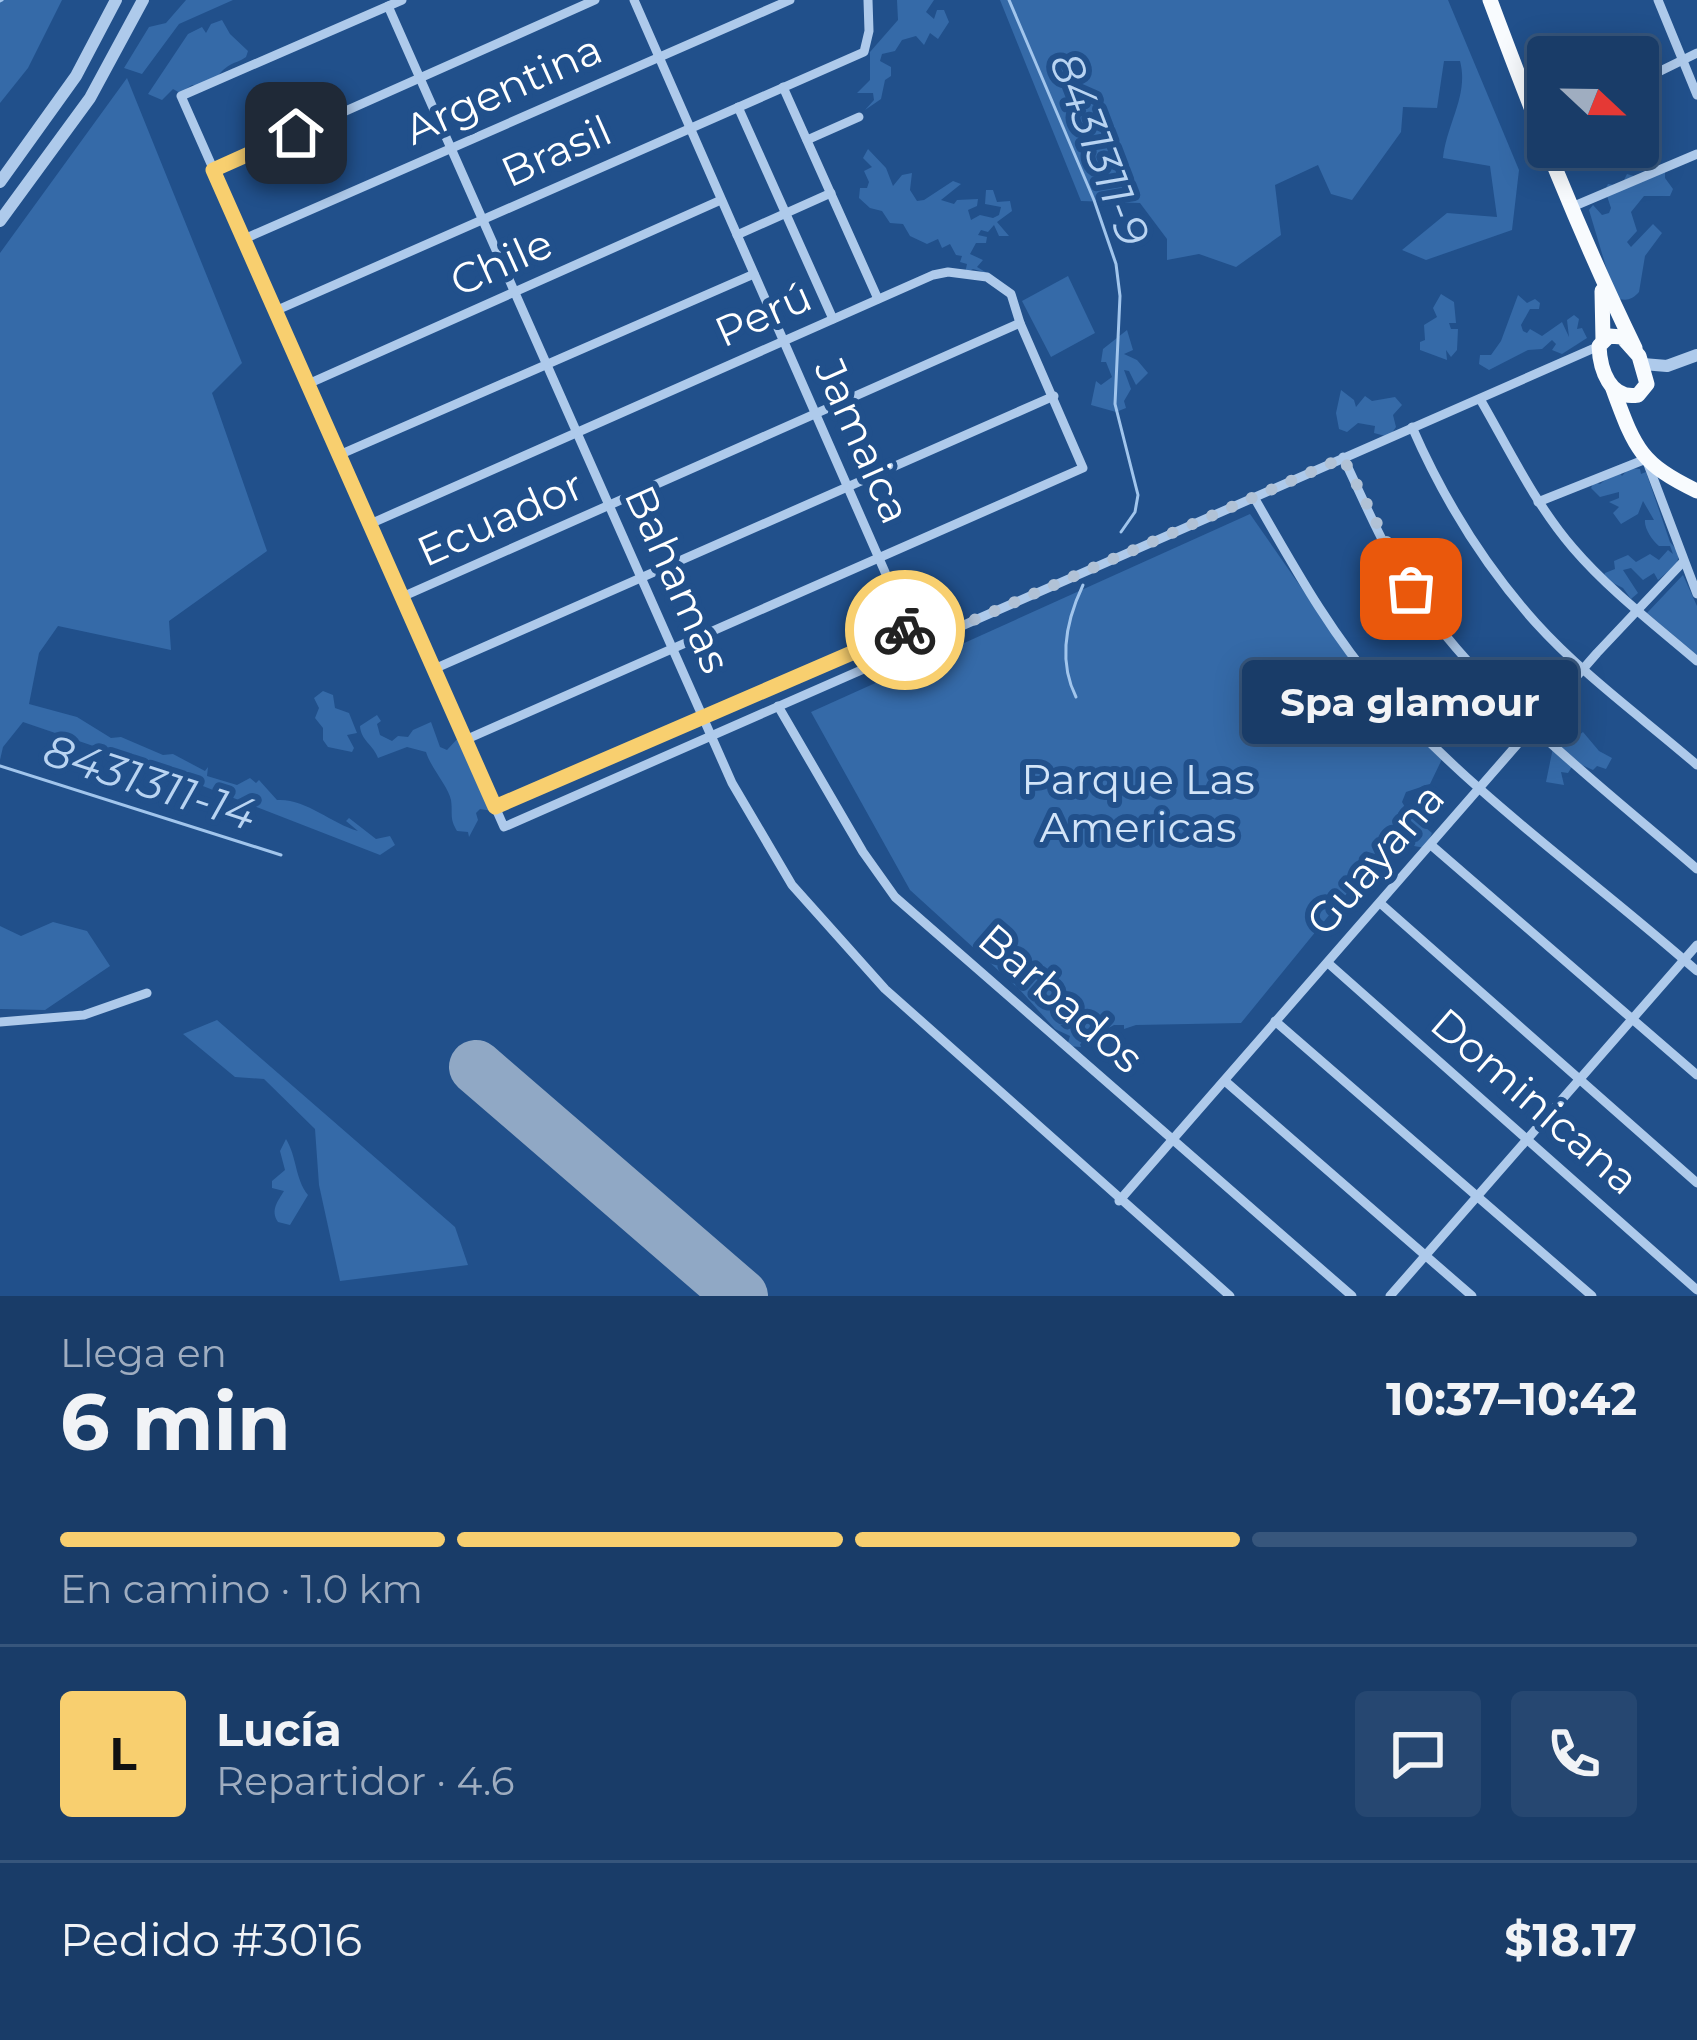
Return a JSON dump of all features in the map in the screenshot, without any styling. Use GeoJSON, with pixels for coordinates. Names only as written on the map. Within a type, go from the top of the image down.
{"type":"FeatureCollection","features":[{"type":"Feature","properties":{"kind":"highway"},"geometry":{"type":"LineString","coordinates":[[1490,0],[1527,88]]}},
{"type":"Feature","properties":{"kind":"highway"},"geometry":{"type":"LineString","coordinates":[[1558,168],[1600,276],[1643,364],[1642,391],[1634,410],[1641,452]]}},
{"type":"Feature","properties":{"kind":"highway"},"geometry":{"type":"LineString","coordinates":[[1600,276],[1601,350],[1641,452],[1663,476],[1697,490]]}},
{"type":"Feature","properties":{"kind":"highway"},"geometry":{"type":"LineString","coordinates":[[1601,350],[1618,335],[1635,348]]}},
{"type":"Feature","properties":{"kind":"highway"},"geometry":{"type":"LineString","coordinates":[[1613,389],[1624,396],[1642,391]]}},
{"type":"Feature","properties":{"kind":"street"},"geometry":{"type":"LineString","coordinates":[[0,182],[76,76],[116,0]]}},
{"type":"Feature","properties":{"kind":"street"},"geometry":{"type":"LineString","coordinates":[[0,221],[90,98],[143,0]]}},
{"type":"Feature","properties":{"kind":"street"},"geometry":{"type":"LineString","coordinates":[[402,0],[181,96],[503,827],[1412,427],[1601,350]]}},
{"type":"Feature","properties":{"kind":"street"},"geometry":{"type":"LineString","coordinates":[[213,170],[595,0]]}},
{"type":"Feature","properties":{"kind":"street","name":"Jamaica"},"geometry":{"type":"LineString","coordinates":[[634,0],[917,645]]}},
{"type":"Feature","properties":{"kind":"street","name":"Argentina"},"geometry":{"type":"LineString","coordinates":[[244,239],[790,0]]}},
{"type":"Feature","properties":{"kind":"street","name":"Brasil"},"geometry":{"type":"LineString","coordinates":[[275,311],[864,52],[868,0]]}},
{"type":"Feature","properties":{"kind":"street"},"geometry":{"type":"LineString","coordinates":[[1658,0],[1697,95]]}},
{"type":"Feature","properties":{"kind":"street","name":"Bahamas"},"geometry":{"type":"LineString","coordinates":[[388,6],[732,783],[792,885],[885,989],[1230,1296]]}},
{"type":"Feature","properties":{"kind":"street"},"geometry":{"type":"LineString","coordinates":[[1659,71],[1697,53]]}},
{"type":"Feature","properties":{"kind":"street"},"geometry":{"type":"LineString","coordinates":[[783,87],[878,299]]}},
{"type":"Feature","properties":{"kind":"street"},"geometry":{"type":"LineString","coordinates":[[738,107],[833,319]]}},
{"type":"Feature","properties":{"kind":"street"},"geometry":{"type":"LineString","coordinates":[[807,140],[859,117]]}},
{"type":"Feature","properties":{"kind":"street"},"geometry":{"type":"LineString","coordinates":[[1572,207],[1697,154]]}},
{"type":"Feature","properties":{"kind":"street"},"geometry":{"type":"LineString","coordinates":[[737,235],[831,193]]}},
{"type":"Feature","properties":{"kind":"street","name":"Chile"},"geometry":{"type":"LineString","coordinates":[[308,384],[722,200]]}},
{"type":"Feature","properties":{"kind":"street"},"geometry":{"type":"LineString","coordinates":[[339,455],[754,274]]}},
{"type":"Feature","properties":{"kind":"street","name":"Perú"},"geometry":{"type":"LineString","coordinates":[[370,524],[933,275],[974,274],[1002,284],[1011,294],[1083,468],[879,558]]}},
{"type":"Feature","properties":{"kind":"street","name":"Ecuador"},"geometry":{"type":"LineString","coordinates":[[402,597],[1020,323]]}},
{"type":"Feature","properties":{"kind":"street"},"geometry":{"type":"LineString","coordinates":[[1567,362],[1601,350]]}},
{"type":"Feature","properties":{"kind":"street"},"geometry":{"type":"LineString","coordinates":[[1643,364],[1667,367],[1697,359]]}},
{"type":"Feature","properties":{"kind":"street"},"geometry":{"type":"LineString","coordinates":[[1642,391],[1697,359]]}},
{"type":"Feature","properties":{"kind":"street"},"geometry":{"type":"LineString","coordinates":[[434,669],[1054,396]]}},
{"type":"Feature","properties":{"kind":"street"},"geometry":{"type":"LineString","coordinates":[[1480,399],[1538,502],[1574,549],[1697,661]]}},
{"type":"Feature","properties":{"kind":"street"},"geometry":{"type":"LineString","coordinates":[[1412,427],[1454,511],[1508,590],[1586,668],[1697,765]]}},
{"type":"Feature","properties":{"kind":"street"},"geometry":{"type":"LineString","coordinates":[[1538,502],[1641,452],[1697,594]]}},
{"type":"Feature","properties":{"kind":"street"},"geometry":{"type":"LineString","coordinates":[[1343,458],[1411,589],[1446,635],[1534,728],[1697,869]]}},
{"type":"Feature","properties":{"kind":"street"},"geometry":{"type":"LineString","coordinates":[[1255,499],[1316,605],[1374,683],[1425,738],[1697,971]]}},
{"type":"Feature","properties":{"kind":"street"},"geometry":{"type":"LineString","coordinates":[[465,740],[879,558]]}},
{"type":"Feature","properties":{"kind":"street","name":"Guayana"},"geometry":{"type":"LineString","coordinates":[[1119,1201],[1683,562]]}},
{"type":"Feature","properties":{"kind":"street"},"geometry":{"type":"LineString","coordinates":[[495,807],[909,628]]}},
{"type":"Feature","properties":{"kind":"street","name":"Barbados"},"geometry":{"type":"LineString","coordinates":[[778,706],[863,852],[895,897],[1352,1296]]}},
{"type":"Feature","properties":{"kind":"street"},"geometry":{"type":"LineString","coordinates":[[1431,845],[1697,1075]]}},
{"type":"Feature","properties":{"kind":"street"},"geometry":{"type":"LineString","coordinates":[[1380,903],[1697,1183]]}},
{"type":"Feature","properties":{"kind":"street"},"geometry":{"type":"LineString","coordinates":[[1390,1296],[1697,945]]}},
{"type":"Feature","properties":{"kind":"street","name":"Dominicana"},"geometry":{"type":"LineString","coordinates":[[1328,963],[1697,1290]]}},
{"type":"Feature","properties":{"kind":"street"},"geometry":{"type":"LineString","coordinates":[[0,1022],[84,1015],[147,993]]}},
{"type":"Feature","properties":{"kind":"street"},"geometry":{"type":"LineString","coordinates":[[1275,1021],[1592,1296]]}},
{"type":"Feature","properties":{"kind":"street"},"geometry":{"type":"LineString","coordinates":[[1225,1081],[1472,1296]]}},
{"type":"Feature","properties":{"kind":"green space"},"geometry":{"type":"Polygon","coordinates":[[[0,0],[62,0],[28,68],[0,103],[0,0]]]}},
{"type":"Feature","properties":{"kind":"green space"},"geometry":{"type":"Polygon","coordinates":[[[186,0],[233,0],[179,24],[142,74],[124,68],[149,27],[166,23],[186,0]]]}},
{"type":"Feature","properties":{"kind":"green space"},"geometry":{"type":"Polygon","coordinates":[[[897,0],[934,0],[926,12],[934,19],[937,10],[944,10],[949,22],[938,39],[930,33],[924,45],[916,36],[882,54],[880,61],[891,67],[891,76],[885,80],[881,99],[865,110],[874,100],[873,93],[857,93],[870,80],[870,52],[898,20],[897,0]]]}},
{"type":"Feature","properties":{"kind":"green space"},"geometry":{"type":"Polygon","coordinates":[[[1000,0],[1448,0],[1519,170],[1512,230],[1426,260],[1402,250],[1447,213],[1497,217],[1490,166],[1443,158],[1462,73],[1460,61],[1444,61],[1437,108],[1403,107],[1401,132],[1352,200],[1331,194],[1318,165],[1275,185],[1281,235],[1236,267],[1199,254],[1167,260],[1167,239],[1140,203],[1081,201],[1000,0]]]}},
{"type":"Feature","properties":{"kind":"green space"},"geometry":{"type":"Polygon","coordinates":[[[222,20],[248,51],[246,57],[206,85],[192,85],[180,93],[173,89],[162,100],[148,94],[188,34],[202,27],[206,33],[211,24],[222,20]]]}},
{"type":"Feature","properties":{"kind":"green space"},"geometry":{"type":"Polygon","coordinates":[[[127,78],[242,363],[212,393],[267,551],[169,621],[171,650],[58,626],[39,653],[29,704],[77,717],[111,738],[173,754],[205,771],[208,767],[207,776],[237,785],[250,778],[259,780],[277,800],[298,803],[358,831],[346,821],[349,818],[376,839],[390,836],[395,845],[380,855],[149,765],[23,722],[3,747],[0,760],[0,253],[127,78]]]}},
{"type":"Feature","properties":{"kind":"green space"},"geometry":{"type":"Polygon","coordinates":[[[868,149],[886,168],[893,186],[902,175],[912,173],[910,190],[917,201],[953,181],[961,184],[941,200],[954,204],[978,199],[977,206],[968,210],[971,220],[999,215],[1001,207],[985,204],[986,190],[993,190],[997,202],[1010,201],[1012,211],[997,222],[1009,236],[999,236],[994,225],[988,232],[981,230],[978,235],[987,237],[986,243],[976,243],[970,254],[983,260],[977,267],[987,273],[973,269],[965,273],[967,264],[960,262],[962,256],[950,244],[942,248],[938,239],[927,244],[910,236],[903,224],[890,223],[882,211],[859,198],[860,188],[867,188],[869,182],[864,171],[872,167],[863,158],[868,149]]]}},
{"type":"Feature","properties":{"kind":"green space"},"geometry":{"type":"Polygon","coordinates":[[[1665,171],[1673,189],[1670,196],[1644,196],[1631,212],[1637,231],[1627,242],[1631,247],[1653,224],[1662,233],[1645,256],[1639,292],[1619,299],[1589,210],[1593,205],[1602,215],[1609,213],[1605,190],[1608,184],[1621,186],[1627,174],[1644,179],[1665,171]]]}},
{"type":"Feature","properties":{"kind":"green space"},"geometry":{"type":"Polygon","coordinates":[[[1068,276],[1095,333],[1051,357],[1022,301],[1068,276]]]}},
{"type":"Feature","properties":{"kind":"green space"},"geometry":{"type":"Polygon","coordinates":[[[1441,294],[1454,302],[1456,323],[1449,323],[1451,329],[1458,329],[1457,350],[1451,357],[1446,350],[1447,360],[1420,350],[1424,325],[1437,317],[1433,308],[1441,294]]]}},
{"type":"Feature","properties":{"kind":"green space"},"geometry":{"type":"Polygon","coordinates":[[[1518,295],[1527,303],[1535,299],[1540,303],[1539,309],[1530,309],[1521,325],[1523,331],[1530,329],[1542,336],[1562,322],[1569,337],[1567,320],[1574,315],[1579,319],[1577,329],[1582,328],[1587,338],[1562,354],[1552,350],[1556,344],[1552,340],[1542,349],[1528,350],[1489,370],[1479,364],[1480,355],[1491,355],[1501,341],[1518,295]]]}},
{"type":"Feature","properties":{"kind":"green space"},"geometry":{"type":"Polygon","coordinates":[[[1127,330],[1133,350],[1124,354],[1148,373],[1136,385],[1124,370],[1131,389],[1124,401],[1126,408],[1116,412],[1091,405],[1096,381],[1101,385],[1112,377],[1106,362],[1101,362],[1103,349],[1127,330]]]}},
{"type":"Feature","properties":{"kind":"green space"},"geometry":{"type":"Polygon","coordinates":[[[1341,390],[1356,407],[1365,396],[1372,401],[1395,397],[1402,405],[1393,415],[1396,427],[1389,437],[1374,433],[1375,426],[1358,423],[1347,432],[1339,429],[1336,413],[1341,390]]]}},
{"type":"Feature","properties":{"kind":"green space"},"geometry":{"type":"Polygon","coordinates":[[[1629,468],[1646,472],[1670,542],[1679,553],[1677,564],[1658,580],[1654,573],[1643,580],[1631,568],[1623,570],[1638,593],[1631,599],[1623,588],[1603,578],[1615,569],[1614,561],[1628,555],[1636,562],[1650,554],[1659,560],[1668,550],[1673,554],[1670,546],[1659,546],[1649,534],[1645,520],[1654,520],[1643,501],[1638,514],[1621,524],[1613,513],[1619,507],[1609,502],[1619,498],[1619,492],[1600,497],[1591,488],[1594,482],[1600,484],[1618,470],[1622,476],[1629,468]]]}},
{"type":"Feature","properties":{"kind":"green space","name":"Parque Las Americas"},"geometry":{"type":"Polygon","coordinates":[[[1250,514],[1365,679],[1443,757],[1430,784],[1406,792],[1402,802],[1432,833],[1425,848],[1403,844],[1397,832],[1241,1023],[1124,1029],[1124,1025],[1114,1025],[1081,1047],[1067,1046],[1070,1036],[1055,1029],[1020,990],[910,890],[811,712],[1250,514]]]}},
{"type":"Feature","properties":{"kind":"green space"},"geometry":{"type":"Polygon","coordinates":[[[1683,575],[1697,606],[1697,655],[1647,613],[1683,575]]]}},
{"type":"Feature","properties":{"kind":"green space"},"geometry":{"type":"Polygon","coordinates":[[[323,691],[333,695],[335,708],[349,713],[357,733],[347,735],[352,752],[328,747],[323,740],[314,698],[323,691]]]}},
{"type":"Feature","properties":{"kind":"green space"},"geometry":{"type":"Polygon","coordinates":[[[1558,706],[1563,714],[1560,729],[1578,736],[1583,732],[1612,758],[1606,769],[1597,766],[1593,770],[1575,762],[1568,773],[1561,772],[1564,785],[1546,782],[1555,738],[1567,746],[1543,723],[1558,706]]]}},
{"type":"Feature","properties":{"kind":"green space"},"geometry":{"type":"Polygon","coordinates":[[[377,715],[380,735],[392,741],[431,722],[440,747],[447,750],[459,737],[493,811],[476,813],[478,820],[469,837],[468,832],[457,831],[450,795],[426,752],[407,747],[378,758],[360,726],[377,715]]]}},
{"type":"Feature","properties":{"kind":"green space"},"geometry":{"type":"Polygon","coordinates":[[[53,922],[87,931],[110,966],[45,1010],[0,1009],[0,926],[21,936],[53,922]]]}},
{"type":"Feature","properties":{"kind":"green space"},"geometry":{"type":"Polygon","coordinates":[[[217,1020],[455,1227],[468,1265],[340,1281],[319,1185],[315,1129],[264,1079],[235,1077],[183,1034],[217,1020]]]}},
{"type":"Feature","properties":{"kind":"green space"},"geometry":{"type":"Polygon","coordinates":[[[286,1139],[308,1195],[290,1225],[276,1218],[284,1191],[272,1188],[272,1181],[285,1170],[280,1151],[286,1139]]]}},
{"type":"Feature","properties":{"kind":"waterway","name":"8431311-9"},"geometry":{"type":"LineString","coordinates":[[1009,0],[1094,200],[1116,264],[1120,296],[1115,404],[1138,495],[1135,512],[1121,532]]}},
{"type":"Feature","properties":{"kind":"waterway","name":"8431311-9"},"geometry":{"type":"LineString","coordinates":[[1076,697],[1067,669],[1066,641],[1083,585]]}},
{"type":"Feature","properties":{"kind":"waterway","name":"8431311-14"},"geometry":{"type":"LineString","coordinates":[[0,766],[281,855]]}},
{"type":"Feature","properties":{"kind":"runway"},"geometry":{"type":"LineString","coordinates":[[476,1067],[741,1296]]}},
{"type":"Feature","properties":{"kind":"way so far"},"geometry":{"type":"LineString","coordinates":[[905,630],[909,628],[917,645],[1343,458],[1411,589]]}},
{"type":"Feature","properties":{"kind":"place","name":"Spa glamour"},"geometry":{"type":"Point","coordinates":[1411,589]}},
{"type":"Feature","properties":{"kind":"route"},"geometry":{"type":"LineString","coordinates":[[296,133],[213,170],[495,807],[905,630]]}}]}
